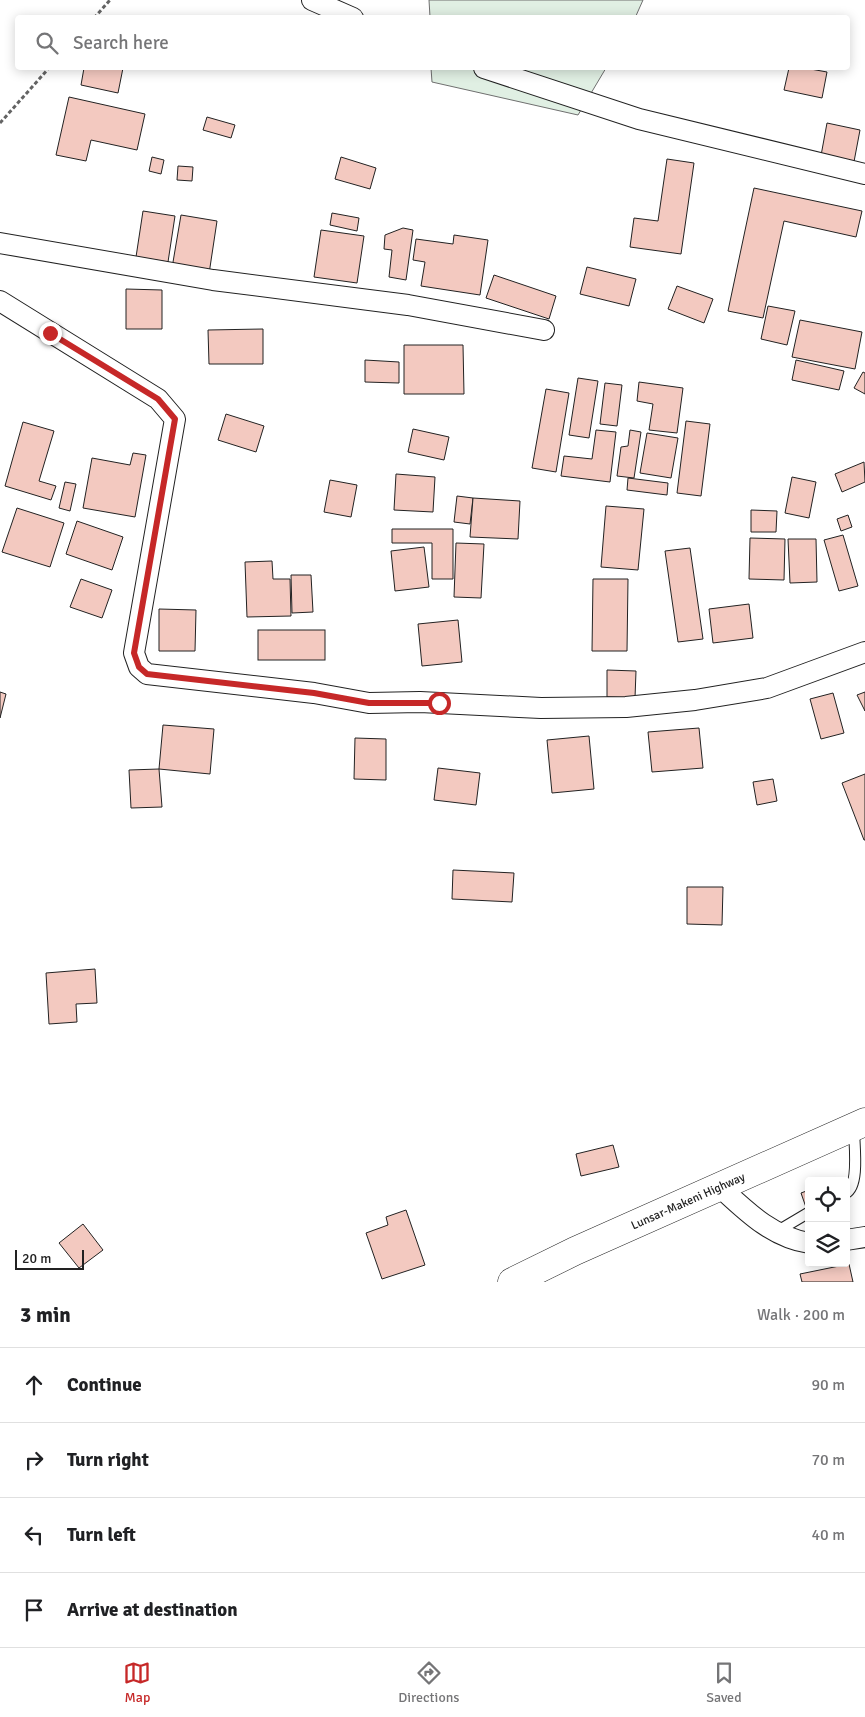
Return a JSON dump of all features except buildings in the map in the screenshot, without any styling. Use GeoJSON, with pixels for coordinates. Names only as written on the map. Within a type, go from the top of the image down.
{"type":"FeatureCollection","features":[{"type":"Feature","properties":{"kind":"main road","name":"Lunsar-Makeni Highway"},"geometry":{"type":"LineString","coordinates":[[512,1282],[859,1125]]}},
{"type":"Feature","properties":{"kind":"street"},"geometry":{"type":"LineString","coordinates":[[312,0],[346,15]]}},
{"type":"Feature","properties":{"kind":"street"},"geometry":{"type":"LineString","coordinates":[[490,70],[640,119],[865,174]]}},
{"type":"Feature","properties":{"kind":"street"},"geometry":{"type":"LineString","coordinates":[[0,243],[213,280],[408,305],[544,330]]}},
{"type":"Feature","properties":{"kind":"street"},"geometry":{"type":"LineString","coordinates":[[0,301],[158,399],[175,419],[134,653],[139,667],[147,674],[314,693],[369,703],[420,702],[541,708],[626,707],[696,700],[767,688],[865,652]]}},
{"type":"Feature","properties":{"kind":"street"},"geometry":{"type":"LineString","coordinates":[[720,1187],[755,1220],[775,1233],[805,1242]]}},
{"type":"Feature","properties":{"kind":"street"},"geometry":{"type":"LineString","coordinates":[[850,1239],[865,1237]]}},
{"type":"Feature","properties":{"kind":"lane"},"geometry":{"type":"LineString","coordinates":[[850,1190],[855,1181],[859,1125]]}},
{"type":"Feature","properties":{"kind":"lane"},"geometry":{"type":"LineString","coordinates":[[775,1233],[805,1215]]}},
{"type":"Feature","properties":{"kind":"path"},"geometry":{"type":"LineString","coordinates":[[97,15],[110,0]]}},
{"type":"Feature","properties":{"kind":"path"},"geometry":{"type":"LineString","coordinates":[[0,123],[47,70]]}},
{"type":"Feature","properties":{"kind":"green space"},"geometry":{"type":"Polygon","coordinates":[[[429,0],[643,0],[636,15],[430,15],[429,0]]]}},
{"type":"Feature","properties":{"kind":"green space"},"geometry":{"type":"Polygon","coordinates":[[[431,70],[605,70],[578,115],[432,82],[431,70]]]}},
{"type":"Feature","properties":{"kind":"route"},"geometry":{"type":"LineString","coordinates":[[50,333],[76,350],[114,370],[158,399],[175,419],[134,653],[139,667],[147,674],[314,693],[369,703],[439,703]]}}]}
